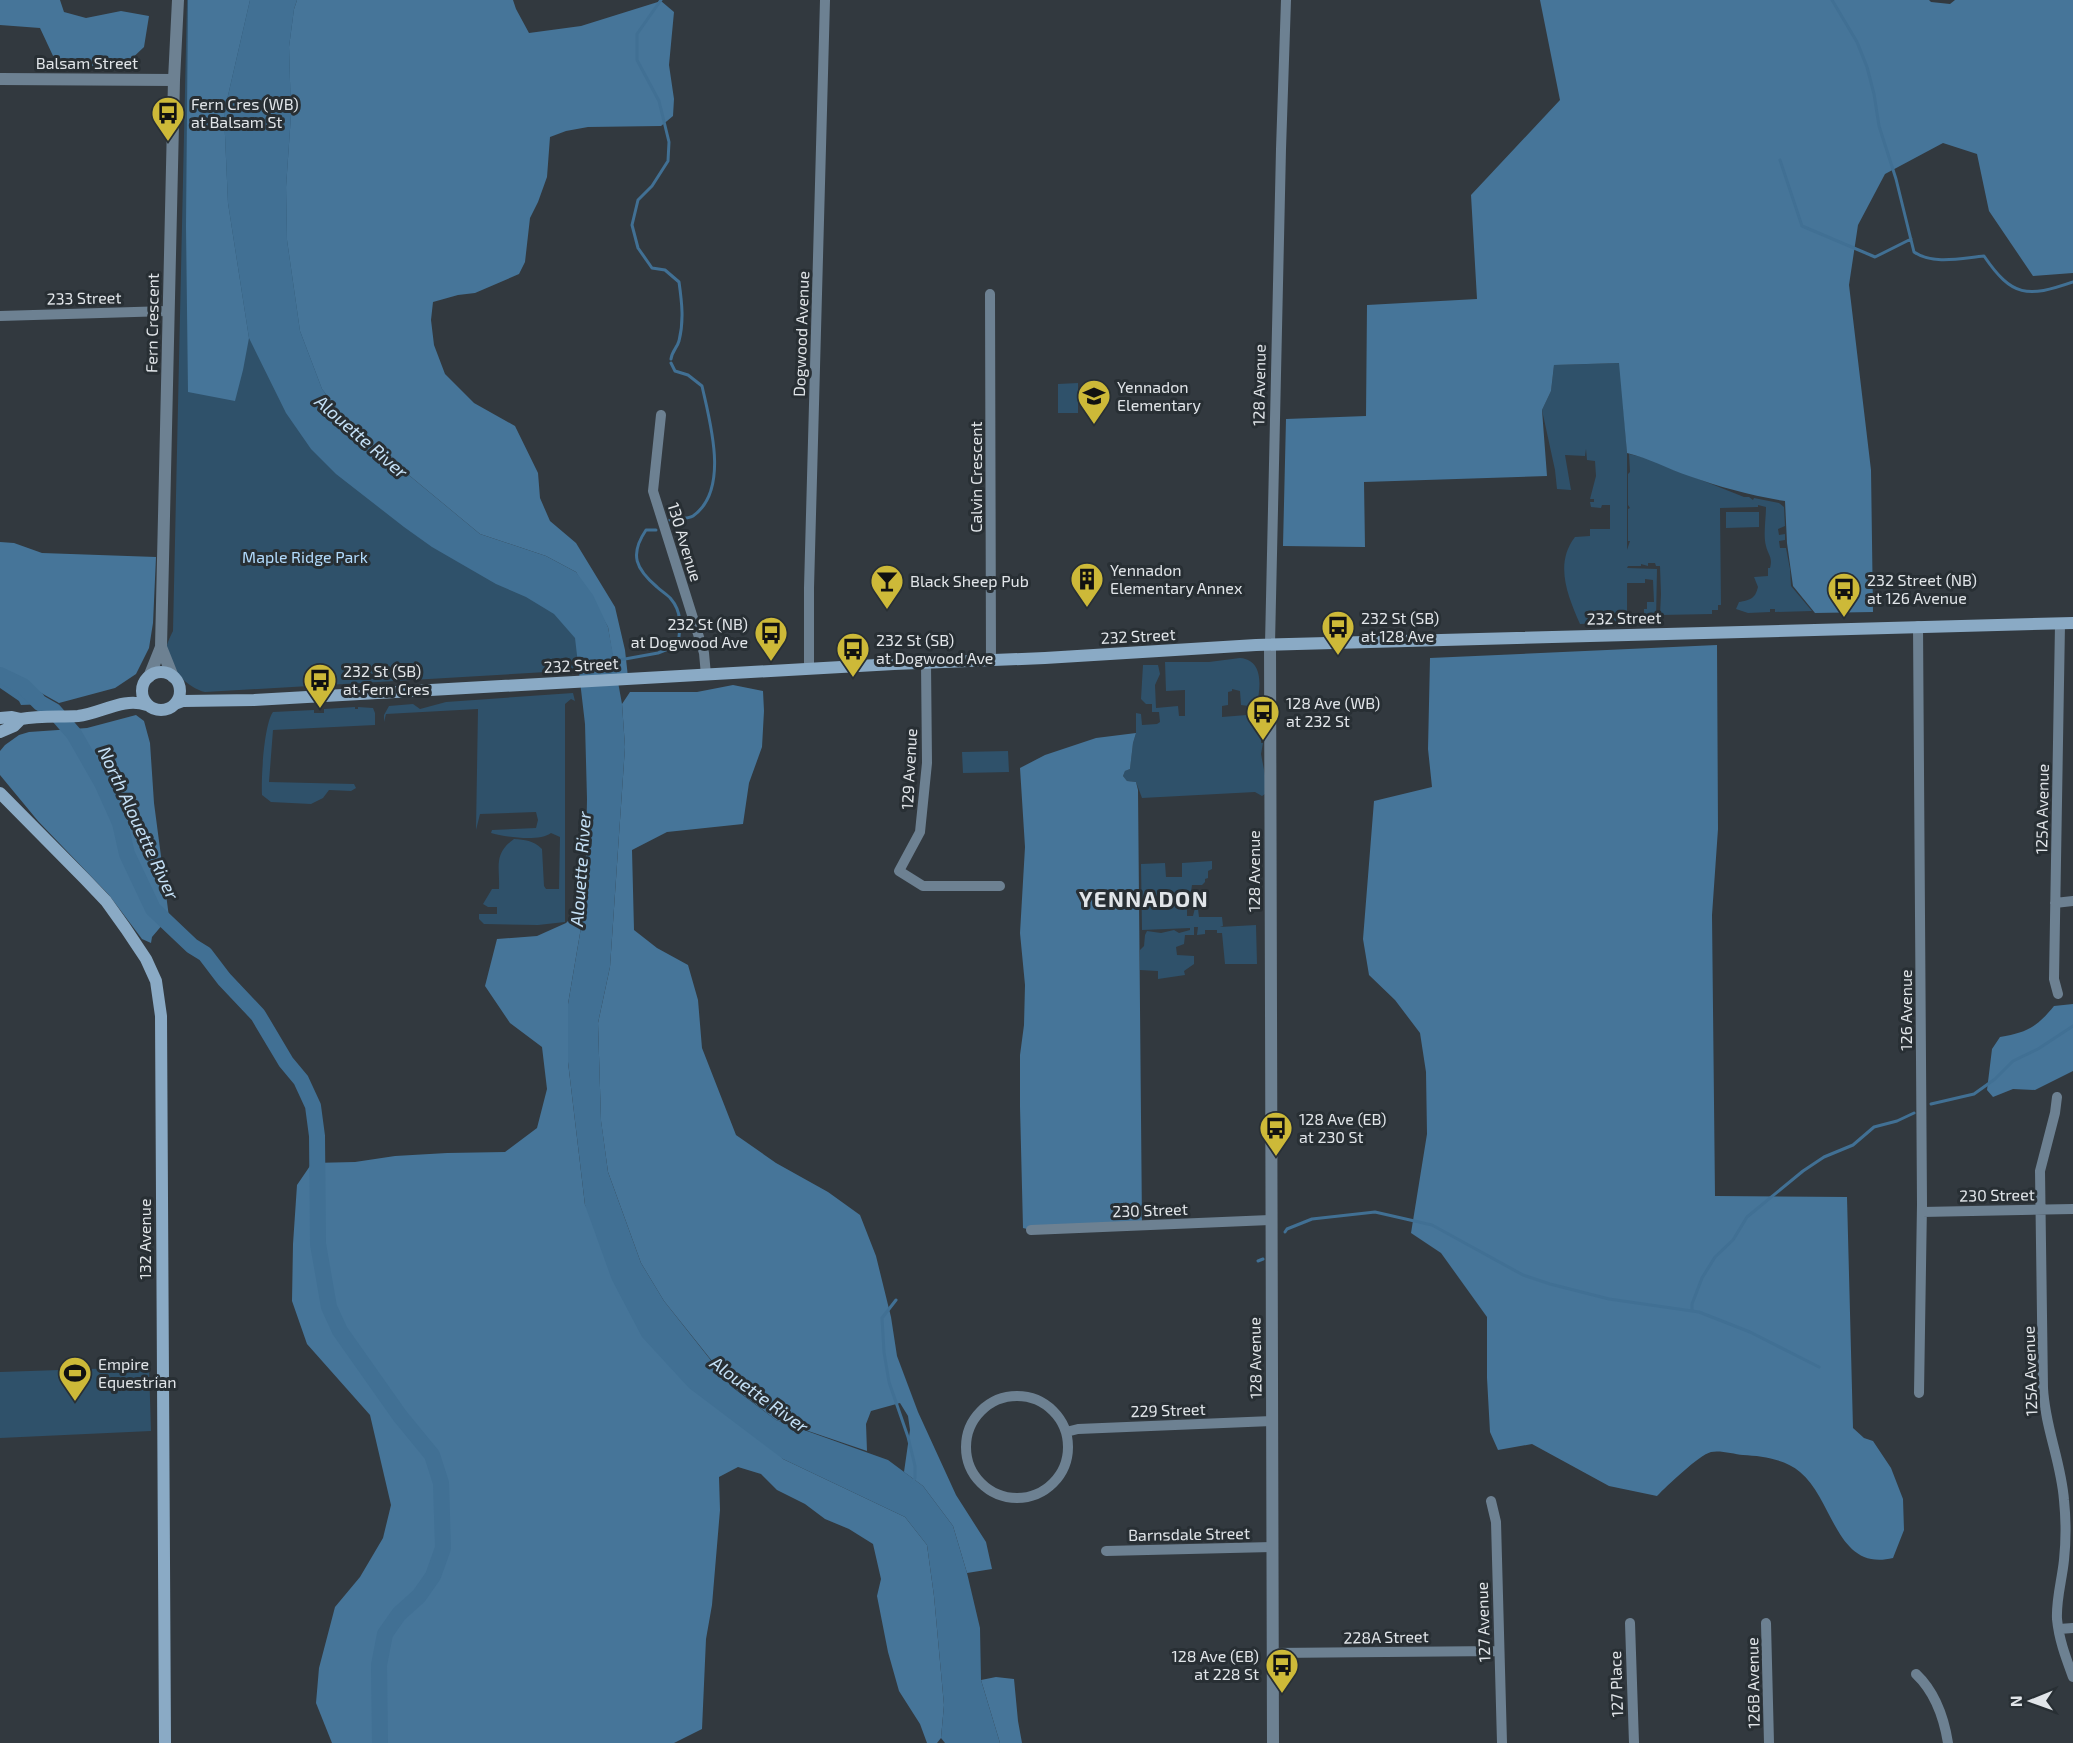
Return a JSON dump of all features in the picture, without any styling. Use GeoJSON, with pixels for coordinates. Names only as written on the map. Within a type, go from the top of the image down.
{"type":"FeatureCollection","features":[{"type":"Feature","properties":{"kind":"main road","name":"232 Street"},"geometry":{"type":"LineString","coordinates":[[175,704],[205,700],[254,700],[1270,644],[2073,623]]}},
{"type":"Feature","properties":{"kind":"main road"},"geometry":{"type":"LineString","coordinates":[[117,705],[146,681],[161,672],[205,700]]}},
{"type":"Feature","properties":{"kind":"main road"},"geometry":{"type":"LineString","coordinates":[[0,718],[24,719],[83,715],[132,702],[162,710],[175,704],[179,691],[175,680]]}},
{"type":"Feature","properties":{"kind":"main road"},"geometry":{"type":"LineString","coordinates":[[146,681],[142,693],[147,705]]}},
{"type":"Feature","properties":{"kind":"main road"},"geometry":{"type":"LineString","coordinates":[[0,732],[24,719]]}},
{"type":"Feature","properties":{"kind":"main road","name":"132 Avenue"},"geometry":{"type":"LineString","coordinates":[[0,793],[106,901],[146,959],[156,981],[161,1016],[165,1743]]}},
{"type":"Feature","properties":{"kind":"street","name":"Fern Crescent"},"geometry":{"type":"LineString","coordinates":[[146,681],[161,647],[174,81],[178,0]]}},
{"type":"Feature","properties":{"kind":"street","name":"Dogwood Avenue"},"geometry":{"type":"LineString","coordinates":[[809,669],[809,588],[825,0]]}},
{"type":"Feature","properties":{"kind":"street","name":"128 Avenue"},"geometry":{"type":"LineString","coordinates":[[1273,1743],[1270,644],[1281,148],[1287,0]]}},
{"type":"Feature","properties":{"kind":"street","name":"Balsam Street"},"geometry":{"type":"LineString","coordinates":[[0,79],[174,81]]}},
{"type":"Feature","properties":{"kind":"street","name":"Calvin Crescent"},"geometry":{"type":"LineString","coordinates":[[990,294],[991,661]]}},
{"type":"Feature","properties":{"kind":"street","name":"233 Street"},"geometry":{"type":"LineString","coordinates":[[0,316],[168,311]]}},
{"type":"Feature","properties":{"kind":"street","name":"130 Avenue"},"geometry":{"type":"LineString","coordinates":[[662,415],[654,491],[704,653],[706,675]]}},
{"type":"Feature","properties":{"kind":"street","name":"125A Avenue"},"geometry":{"type":"LineString","coordinates":[[2058,994],[2054,979],[2060,624]]}},
{"type":"Feature","properties":{"kind":"street","name":"126 Avenue"},"geometry":{"type":"LineString","coordinates":[[1918,626],[1922,1212],[1919,1393]]}},
{"type":"Feature","properties":{"kind":"street","name":"Fern Crescent"},"geometry":{"type":"LineString","coordinates":[[161,647],[175,680]]}},
{"type":"Feature","properties":{"kind":"street","name":"129 Avenue"},"geometry":{"type":"LineString","coordinates":[[926,663],[927,763],[920,832],[899,871],[923,886],[1000,886]]}},
{"type":"Feature","properties":{"kind":"street"},"geometry":{"type":"LineString","coordinates":[[2055,903],[2073,901]]}},
{"type":"Feature","properties":{"kind":"street","name":"125A Avenue"},"geometry":{"type":"LineString","coordinates":[[2057,1096],[2055,1113],[2040,1170],[2043,1401],[2064,1498],[2065,1549],[2058,1603],[2059,1629],[2062,1646],[2073,1677]]}},
{"type":"Feature","properties":{"kind":"street","name":"230 Street"},"geometry":{"type":"LineString","coordinates":[[1922,1212],[2073,1209]]}},
{"type":"Feature","properties":{"kind":"street","name":"230 Street"},"geometry":{"type":"LineString","coordinates":[[1031,1230],[1270,1220]]}},
{"type":"Feature","properties":{"kind":"street"},"geometry":{"type":"LineString","coordinates":[[1023,1397],[1046,1406],[1058,1417],[1066,1432],[1068,1449],[1061,1473],[1044,1491],[1028,1497],[1012,1498],[988,1489],[976,1478],[969,1462],[966,1446],[973,1422],[984,1409],[1006,1398],[1023,1397]]}},
{"type":"Feature","properties":{"kind":"street","name":"229 Street"},"geometry":{"type":"LineString","coordinates":[[1066,1432],[1077,1429],[1272,1421]]}},
{"type":"Feature","properties":{"kind":"street","name":"127 Avenue"},"geometry":{"type":"LineString","coordinates":[[1491,1501],[1496,1522],[1502,1743]]}},
{"type":"Feature","properties":{"kind":"street","name":"Barnsdale Street"},"geometry":{"type":"LineString","coordinates":[[1106,1551],[1272,1547]]}},
{"type":"Feature","properties":{"kind":"street","name":"127 Place"},"geometry":{"type":"LineString","coordinates":[[1630,1623],[1634,1743]]}},
{"type":"Feature","properties":{"kind":"street","name":"126B Avenue"},"geometry":{"type":"LineString","coordinates":[[1766,1623],[1769,1743]]}},
{"type":"Feature","properties":{"kind":"street"},"geometry":{"type":"LineString","coordinates":[[2059,1629],[2073,1628]]}},
{"type":"Feature","properties":{"kind":"street","name":"228A Street"},"geometry":{"type":"LineString","coordinates":[[1273,1653],[1499,1651]]}},
{"type":"Feature","properties":{"kind":"street"},"geometry":{"type":"LineString","coordinates":[[1916,1674],[1929,1686],[1945,1726],[1948,1743]]}},
{"type":"Feature","properties":{"kind":"green space","name":"Maple Ridge Park"},"geometry":{"type":"Polygon","coordinates":[[[187,0],[297,0],[294,9],[352,428],[615,668],[205,692],[191,686],[173,667],[169,660],[167,645],[173,631],[187,0]]]}},
{"type":"Feature","properties":{"kind":"green space"},"geometry":{"type":"Polygon","coordinates":[[[1620,363],[1627,453],[1627,550],[1630,541],[1628,541],[1629,454],[1646,458],[1744,497],[1779,503],[1784,507],[1785,526],[1778,529],[1779,535],[1785,534],[1785,540],[1779,541],[1780,548],[1786,548],[1791,586],[1812,611],[1775,612],[1775,609],[1770,609],[1770,612],[1748,613],[1736,609],[1739,602],[1749,600],[1754,596],[1758,587],[1754,577],[1768,576],[1768,568],[1771,564],[1765,537],[1766,507],[1758,505],[1758,507],[1720,508],[1721,605],[1718,605],[1718,610],[1712,610],[1712,614],[1660,615],[1660,566],[1648,563],[1648,566],[1641,564],[1641,566],[1628,566],[1627,568],[1657,569],[1656,621],[1644,619],[1647,602],[1654,602],[1653,580],[1645,579],[1645,583],[1627,583],[1627,622],[1580,624],[1565,580],[1565,558],[1575,537],[1590,536],[1590,529],[1610,529],[1610,505],[1602,505],[1601,508],[1591,507],[1590,502],[1594,502],[1594,499],[1590,499],[1596,476],[1595,461],[1587,460],[1586,449],[1585,456],[1565,455],[1571,490],[1557,489],[1542,410],[1551,391],[1554,365],[1620,363]]]}},
{"type":"Feature","properties":{"kind":"green space"},"geometry":{"type":"Polygon","coordinates":[[[1078,383],[1078,413],[1058,413],[1058,384],[1078,383]]]}},
{"type":"Feature","properties":{"kind":"green space"},"geometry":{"type":"Polygon","coordinates":[[[1083,383],[1103,383],[1103,404],[1083,404],[1083,383]]]}},
{"type":"Feature","properties":{"kind":"green space"},"geometry":{"type":"Polygon","coordinates":[[[1726,512],[1759,512],[1759,527],[1726,528],[1726,512]]]}},
{"type":"Feature","properties":{"kind":"green space"},"geometry":{"type":"Polygon","coordinates":[[[1240,658],[1253,663],[1257,668],[1259,689],[1257,704],[1241,705],[1240,691],[1232,689],[1228,692],[1228,705],[1222,706],[1222,717],[1259,714],[1261,716],[1261,743],[1263,743],[1261,754],[1265,775],[1265,794],[1262,796],[1255,792],[1142,798],[1136,782],[1127,781],[1123,776],[1125,771],[1130,769],[1136,733],[1136,713],[1141,714],[1142,725],[1160,722],[1159,712],[1152,712],[1152,704],[1146,704],[1141,699],[1143,665],[1158,665],[1160,674],[1155,685],[1156,708],[1178,706],[1179,716],[1185,716],[1185,690],[1166,691],[1165,662],[1209,662],[1240,658]]]}},
{"type":"Feature","properties":{"kind":"green space"},"geometry":{"type":"Polygon","coordinates":[[[573,693],[575,701],[571,699],[565,704],[565,922],[538,925],[484,924],[479,919],[479,914],[497,914],[497,907],[488,907],[483,904],[492,889],[499,889],[499,861],[507,845],[514,839],[529,841],[539,846],[542,849],[544,886],[546,889],[559,889],[560,837],[551,833],[531,838],[491,833],[492,830],[536,828],[538,820],[536,812],[480,814],[476,830],[478,709],[386,714],[384,722],[384,715],[389,706],[413,704],[420,709],[446,702],[573,693]]]}},
{"type":"Feature","properties":{"kind":"green space"},"geometry":{"type":"Polygon","coordinates":[[[355,707],[355,709],[358,707],[373,708],[375,725],[273,730],[269,782],[354,784],[356,788],[351,791],[329,790],[323,798],[311,804],[271,802],[262,795],[265,739],[273,712],[314,710],[314,713],[324,713],[324,709],[355,707]]]}},
{"type":"Feature","properties":{"kind":"green space"},"geometry":{"type":"Polygon","coordinates":[[[1008,751],[1009,772],[963,773],[962,752],[1008,751]]]}},
{"type":"Feature","properties":{"kind":"green space"},"geometry":{"type":"Polygon","coordinates":[[[1212,861],[1212,869],[1208,871],[1208,878],[1205,882],[1202,885],[1192,885],[1191,892],[1184,893],[1184,907],[1187,908],[1187,916],[1193,916],[1195,908],[1198,909],[1199,917],[1222,917],[1223,926],[1220,927],[1256,925],[1257,964],[1225,964],[1222,933],[1217,933],[1217,930],[1205,930],[1205,934],[1197,935],[1198,927],[1194,927],[1194,935],[1185,935],[1184,944],[1176,947],[1177,955],[1194,956],[1194,964],[1184,971],[1185,975],[1158,979],[1158,971],[1140,970],[1140,950],[1144,946],[1147,931],[1161,933],[1174,930],[1179,933],[1190,930],[1190,928],[1142,930],[1141,864],[1165,863],[1166,877],[1182,877],[1182,863],[1212,861]]]}},
{"type":"Feature","properties":{"kind":"green space","name":"Empire Equestrian"},"geometry":{"type":"Polygon","coordinates":[[[149,1367],[151,1431],[0,1438],[0,1372],[149,1367]]]}},
{"type":"Feature","properties":{"kind":"shaded area"},"geometry":{"type":"Polygon","coordinates":[[[0,0],[60,0],[64,12],[86,18],[121,11],[149,16],[144,47],[125,65],[82,69],[54,58],[40,28],[0,25],[0,0]]]}},
{"type":"Feature","properties":{"kind":"shaded area"},"geometry":{"type":"Polygon","coordinates":[[[188,0],[250,0],[224,113],[228,203],[249,338],[235,401],[188,392],[186,226],[188,0]]]}},
{"type":"Feature","properties":{"kind":"shaded area"},"geometry":{"type":"Polygon","coordinates":[[[297,0],[513,0],[529,33],[581,26],[661,1],[674,12],[669,65],[674,99],[673,116],[661,126],[588,127],[550,137],[547,177],[530,218],[525,262],[519,274],[475,293],[433,302],[431,320],[434,345],[445,374],[474,403],[515,426],[538,473],[540,498],[550,521],[576,543],[615,607],[625,650],[628,677],[616,678],[608,627],[576,572],[546,556],[480,534],[352,428],[322,389],[300,331],[287,240],[286,187],[291,115],[289,47],[297,0]]]}},
{"type":"Feature","properties":{"kind":"shaded area"},"geometry":{"type":"Polygon","coordinates":[[[1540,0],[1929,0],[1950,4],[1955,0],[2073,0],[2073,273],[2033,276],[1989,211],[1977,154],[1943,143],[1885,174],[1858,225],[1849,285],[1871,470],[1873,612],[1815,613],[1793,586],[1787,543],[1785,501],[1712,484],[1627,453],[1619,363],[1554,365],[1551,391],[1542,410],[1547,476],[1364,482],[1365,547],[1283,546],[1286,419],[1366,416],[1367,305],[1477,299],[1471,195],[1560,100],[1540,0]]]}},
{"type":"Feature","properties":{"kind":"shaded area"},"geometry":{"type":"Polygon","coordinates":[[[0,542],[14,543],[42,553],[156,557],[153,623],[149,648],[136,674],[115,688],[59,703],[0,670],[0,542]]]}},
{"type":"Feature","properties":{"kind":"shaded area"},"geometry":{"type":"Polygon","coordinates":[[[1717,645],[1718,829],[1712,915],[1715,1196],[1847,1197],[1853,1428],[1864,1438],[1873,1441],[1891,1468],[1903,1499],[1904,1530],[1893,1558],[1874,1559],[1859,1554],[1847,1544],[1838,1531],[1811,1484],[1794,1468],[1773,1459],[1711,1452],[1675,1478],[1657,1496],[1609,1486],[1532,1444],[1498,1450],[1490,1432],[1487,1317],[1441,1253],[1411,1233],[1427,1134],[1426,1072],[1420,1033],[1395,1000],[1369,975],[1363,939],[1374,801],[1432,787],[1428,749],[1430,658],[1717,645]]]}},
{"type":"Feature","properties":{"kind":"shaded area"},"geometry":{"type":"Polygon","coordinates":[[[733,685],[763,691],[762,747],[749,783],[743,824],[667,832],[632,850],[634,930],[657,948],[688,965],[698,1000],[702,1048],[736,1135],[776,1163],[828,1192],[860,1215],[876,1256],[891,1317],[897,1356],[918,1412],[956,1495],[986,1542],[992,1569],[967,1573],[953,1526],[923,1486],[904,1472],[910,1430],[908,1416],[900,1403],[871,1411],[866,1424],[867,1451],[776,1420],[732,1386],[664,1301],[641,1263],[608,1172],[601,1121],[598,1023],[610,967],[625,747],[622,704],[630,692],[697,692],[733,685]]]}},
{"type":"Feature","properties":{"kind":"shaded area"},"geometry":{"type":"Polygon","coordinates":[[[136,715],[144,721],[150,743],[154,803],[169,917],[152,937],[151,943],[142,939],[109,895],[38,821],[0,775],[0,751],[19,735],[29,732],[87,728],[136,715]]]}},
{"type":"Feature","properties":{"kind":"shaded area"},"geometry":{"type":"Polygon","coordinates":[[[1136,733],[1130,769],[1125,771],[1123,776],[1127,781],[1136,782],[1138,790],[1142,1225],[1031,1230],[1023,1228],[1020,1107],[1020,1055],[1024,1025],[1025,985],[1020,933],[1025,847],[1020,768],[1045,755],[1096,738],[1136,733]]]}},
{"type":"Feature","properties":{"kind":"shaded area"},"geometry":{"type":"Polygon","coordinates":[[[585,904],[568,1004],[568,1062],[585,1205],[783,1459],[905,1517],[927,1545],[944,1705],[941,1738],[937,1743],[927,1743],[920,1724],[899,1691],[888,1652],[877,1596],[881,1579],[873,1544],[777,1490],[761,1474],[738,1467],[719,1477],[720,1510],[712,1605],[706,1639],[702,1729],[674,1743],[332,1743],[316,1703],[319,1668],[335,1607],[360,1577],[383,1538],[391,1505],[370,1415],[307,1344],[292,1301],[297,1185],[312,1163],[355,1162],[395,1156],[447,1153],[505,1152],[537,1128],[547,1089],[542,1047],[510,1023],[485,986],[497,939],[537,936],[566,923],[585,904]]]}},
{"type":"Feature","properties":{"kind":"shaded area"},"geometry":{"type":"Polygon","coordinates":[[[2073,1004],[2073,1071],[2035,1090],[2013,1089],[1993,1097],[1987,1090],[1992,1049],[2000,1037],[2030,1028],[2054,1006],[2073,1004]]]}},
{"type":"Feature","properties":{"kind":"shaded area"},"geometry":{"type":"Polygon","coordinates":[[[996,1677],[1014,1679],[1022,1743],[1000,1743],[981,1680],[996,1677]]]}},
{"type":"Feature","properties":{"kind":"water","name":"Alouette River"},"geometry":{"type":"Polygon","coordinates":[[[250,0],[297,0],[289,47],[291,115],[286,187],[287,240],[300,331],[322,389],[352,428],[480,534],[546,556],[576,572],[593,595],[608,627],[622,704],[625,747],[610,967],[598,1023],[601,1120],[608,1172],[641,1263],[664,1301],[732,1387],[776,1420],[888,1460],[923,1486],[953,1526],[980,1628],[981,1680],[1000,1743],[945,1743],[941,1738],[944,1705],[927,1545],[905,1517],[783,1459],[689,1388],[642,1337],[612,1280],[585,1205],[568,1062],[568,1004],[585,904],[587,799],[585,724],[575,638],[554,614],[432,547],[404,527],[336,474],[311,449],[286,413],[249,338],[228,203],[224,113],[250,0]]]}},
{"type":"Feature","properties":{"kind":"water"},"geometry":{"type":"Polygon","coordinates":[[[0,670],[43,694],[47,704],[21,705],[19,701],[0,688],[0,670]]]}},
{"type":"Feature","properties":{"kind":"waterway"},"geometry":{"type":"LineString","coordinates":[[661,0],[637,34],[637,60],[659,101],[669,142],[668,161],[652,186],[638,200],[632,225],[638,248],[652,268],[665,270],[679,282],[682,326],[679,341],[671,359]]}},
{"type":"Feature","properties":{"kind":"waterway"},"geometry":{"type":"LineString","coordinates":[[1832,0],[1857,42],[1867,67],[1879,126],[1896,179],[1914,252],[1939,260],[1984,256],[2003,280],[2012,286],[2032,292],[2073,282]]}},
{"type":"Feature","properties":{"kind":"waterway"},"geometry":{"type":"LineString","coordinates":[[1780,160],[1802,226],[1875,257],[1911,239]]}},
{"type":"Feature","properties":{"kind":"waterway"},"geometry":{"type":"LineString","coordinates":[[670,520],[693,516],[704,504],[711,490],[714,473],[712,436],[702,386],[688,375],[675,371],[671,363]]}},
{"type":"Feature","properties":{"kind":"waterway"},"geometry":{"type":"LineString","coordinates":[[614,661],[658,653],[678,645],[680,621],[675,604],[644,574],[637,561],[638,547],[646,530],[656,530]]}},
{"type":"Feature","properties":{"kind":"waterway","name":"North Alouette River"},"geometry":{"type":"LineString","coordinates":[[0,675],[23,686],[40,703],[54,711],[74,734],[102,783],[120,823],[127,854],[153,909],[192,946],[205,954],[224,979],[258,1015],[286,1062],[301,1080],[313,1106],[317,1136],[318,1244],[329,1307],[340,1331],[400,1416],[432,1455],[441,1483],[443,1548],[433,1576],[419,1596],[399,1614],[385,1634],[379,1665],[380,1743]]}},
{"type":"Feature","properties":{"kind":"waterway"},"geometry":{"type":"LineString","coordinates":[[1931,1104],[1974,1094],[1995,1079],[2013,1061],[2038,1049],[2073,1026]]}},
{"type":"Feature","properties":{"kind":"waterway"},"geometry":{"type":"LineString","coordinates":[[1692,1310],[1702,1278],[1715,1257],[1733,1240],[1747,1217],[1803,1171],[1824,1157],[1853,1145],[1874,1127],[1897,1121],[1914,1113]]}},
{"type":"Feature","properties":{"kind":"waterway"},"geometry":{"type":"LineString","coordinates":[[1285,1232],[1287,1229],[1312,1219],[1375,1212],[1432,1225],[1523,1275],[1609,1299],[1699,1312],[1750,1332],[1819,1367]]}},
{"type":"Feature","properties":{"kind":"waterway"},"geometry":{"type":"LineString","coordinates":[[1258,1261],[1263,1259]]}},
{"type":"Feature","properties":{"kind":"waterway"},"geometry":{"type":"LineString","coordinates":[[896,1300],[882,1318],[884,1352],[889,1382],[908,1437],[915,1466],[915,1478],[912,1483]]}},
{"type":"Feature","properties":{"kind":"place","name":"Fern Cres (WB) at Balsam St"},"geometry":{"type":"Point","coordinates":[168,142]}},
{"type":"Feature","properties":{"kind":"place","name":"Yennadon Elementary"},"geometry":{"type":"Point","coordinates":[1094,425]}},
{"type":"Feature","properties":{"kind":"place","name":"Yennadon Elementary Annex"},"geometry":{"type":"Point","coordinates":[1087,608]}},
{"type":"Feature","properties":{"kind":"place","name":"Black Sheep Pub"},"geometry":{"type":"Point","coordinates":[887,610]}},
{"type":"Feature","properties":{"kind":"place","name":"232 Street (NB) at 126 Avenue"},"geometry":{"type":"Point","coordinates":[1844,618]}},
{"type":"Feature","properties":{"kind":"place","name":"232 St (SB) at 128 Ave"},"geometry":{"type":"Point","coordinates":[1338,656]}},
{"type":"Feature","properties":{"kind":"place","name":"232 St (NB) at Dogwood Ave"},"geometry":{"type":"Point","coordinates":[771,662]}},
{"type":"Feature","properties":{"kind":"place","name":"232 St (SB) at Dogwood Ave"},"geometry":{"type":"Point","coordinates":[853,678]}},
{"type":"Feature","properties":{"kind":"place","name":"232 St (SB) at Fern Cres"},"geometry":{"type":"Point","coordinates":[320,709]}},
{"type":"Feature","properties":{"kind":"place","name":"128 Ave (WB) at 232 St"},"geometry":{"type":"Point","coordinates":[1263,741]}},
{"type":"Feature","properties":{"kind":"place","name":"128 Ave (EB) at 230 St"},"geometry":{"type":"Point","coordinates":[1276,1157]}},
{"type":"Feature","properties":{"kind":"place","name":"Empire Equestrian"},"geometry":{"type":"Point","coordinates":[75,1402]}},
{"type":"Feature","properties":{"kind":"place","name":"128 Ave (EB) at 228 St"},"geometry":{"type":"Point","coordinates":[1282,1694]}},
{"type":"Feature","properties":{"kind":"district","name":"YENNADON"},"geometry":{"type":"Point","coordinates":[1144,899]}}]}
